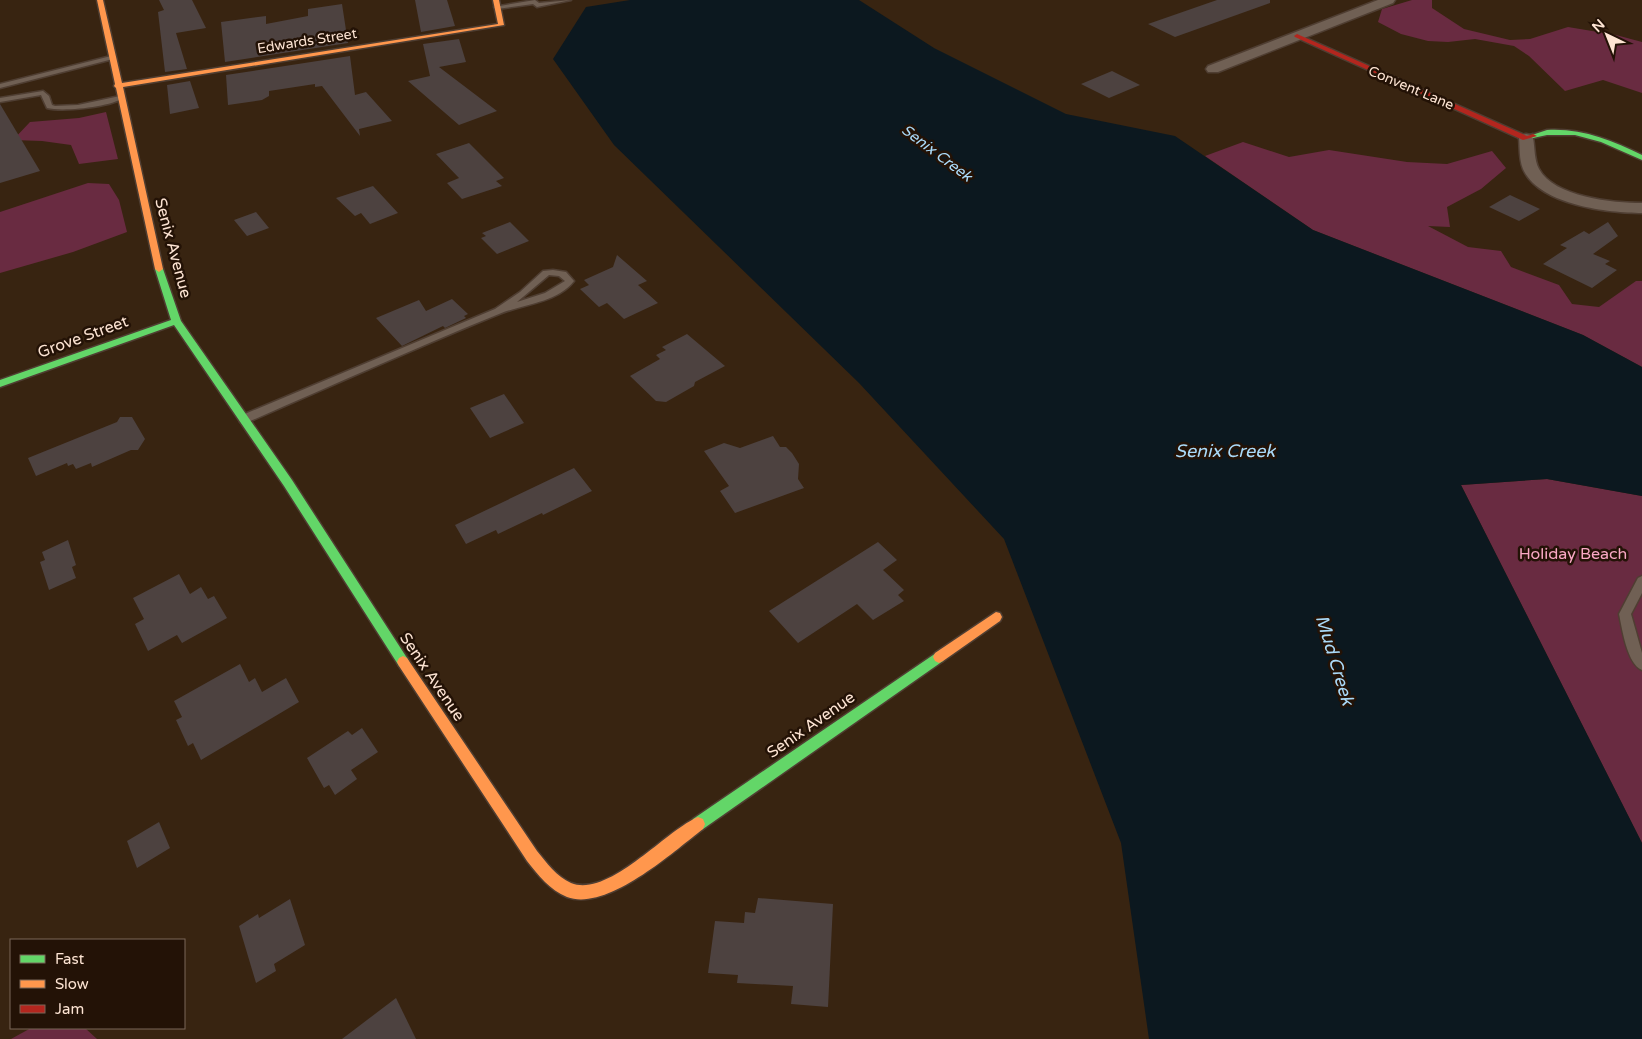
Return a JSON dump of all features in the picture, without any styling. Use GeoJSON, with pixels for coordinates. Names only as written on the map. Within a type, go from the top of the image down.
{"type":"FeatureCollection","features":[{"type":"Feature","properties":{"kind":"street","name":"Senix Avenue"},"geometry":{"type":"LineString","coordinates":[[100,0],[117,86],[159,271],[176,321],[288,483],[368,610],[532,856],[549,876],[570,891],[591,892],[623,879],[732,799],[996,617]]}},
{"type":"Feature","properties":{"kind":"street"},"geometry":{"type":"LineString","coordinates":[[1212,69],[1388,0]]}},
{"type":"Feature","properties":{"kind":"street","name":"Edwards Street"},"geometry":{"type":"LineString","coordinates":[[117,86],[498,12]]}},
{"type":"Feature","properties":{"kind":"street","name":"Convent Lane"},"geometry":{"type":"LineString","coordinates":[[1297,36],[1526,138]]}},
{"type":"Feature","properties":{"kind":"street"},"geometry":{"type":"LineString","coordinates":[[1642,158],[1612,143],[1574,134],[1552,132],[1532,134],[1526,138],[1530,164],[1534,173],[1549,187],[1585,201],[1605,206],[1642,208]]}},
{"type":"Feature","properties":{"kind":"street","name":"Grove Street"},"geometry":{"type":"LineString","coordinates":[[0,384],[176,321]]}},
{"type":"Feature","properties":{"kind":"lane"},"geometry":{"type":"LineString","coordinates":[[498,12],[537,8],[538,5],[568,0]]}},
{"type":"Feature","properties":{"kind":"lane"},"geometry":{"type":"LineString","coordinates":[[0,86],[112,58]]}},
{"type":"Feature","properties":{"kind":"lane"},"geometry":{"type":"LineString","coordinates":[[0,100],[42,94],[46,96],[49,106],[65,108],[120,98]]}},
{"type":"Feature","properties":{"kind":"lane"},"geometry":{"type":"LineString","coordinates":[[244,419],[498,311],[555,292],[566,286],[570,280],[562,273],[546,272],[523,294],[498,311]]}},
{"type":"Feature","properties":{"kind":"lane"},"geometry":{"type":"LineString","coordinates":[[1642,581],[1626,614],[1636,653],[1642,664]]}},
{"type":"Feature","properties":{"kind":"green space"},"geometry":{"type":"Polygon","coordinates":[[[1412,0],[1432,0],[1432,8],[1464,29],[1510,40],[1530,39],[1568,27],[1616,35],[1642,42],[1642,93],[1603,80],[1565,91],[1529,56],[1514,46],[1475,39],[1448,42],[1428,41],[1401,34],[1378,22],[1382,9],[1412,0]]]}},
{"type":"Feature","properties":{"kind":"green space"},"geometry":{"type":"Polygon","coordinates":[[[106,112],[118,159],[79,164],[71,145],[13,140],[30,122],[79,118],[106,112]]]}},
{"type":"Feature","properties":{"kind":"green space"},"geometry":{"type":"Polygon","coordinates":[[[1243,142],[1289,157],[1329,150],[1407,162],[1447,164],[1492,151],[1506,168],[1481,189],[1447,207],[1450,227],[1428,226],[1468,247],[1501,251],[1511,267],[1559,285],[1572,304],[1599,307],[1636,281],[1642,281],[1642,367],[1583,335],[1313,230],[1205,156],[1243,142]]]}},
{"type":"Feature","properties":{"kind":"green space"},"geometry":{"type":"Polygon","coordinates":[[[88,183],[109,184],[119,200],[127,232],[73,252],[0,273],[0,212],[88,183]]]}},
{"type":"Feature","properties":{"kind":"green space","name":"Holiday Beach"},"geometry":{"type":"Polygon","coordinates":[[[1547,479],[1642,496],[1642,843],[1461,485],[1547,479]]]}},
{"type":"Feature","properties":{"kind":"green space"},"geometry":{"type":"Polygon","coordinates":[[[29,1029],[86,1029],[97,1039],[11,1039],[29,1029]]]}},
{"type":"Feature","properties":{"kind":"water","name":"Senix Creek"},"geometry":{"type":"Polygon","coordinates":[[[630,0],[859,0],[934,48],[1066,114],[1175,136],[1313,230],[1583,335],[1642,367],[1642,496],[1547,479],[1461,485],[1642,843],[1642,1039],[1149,1039],[1121,843],[1004,539],[859,383],[614,145],[553,59],[586,7],[630,0]]]}},
{"type":"Feature","properties":{"kind":"building"},"geometry":{"type":"Polygon","coordinates":[[[159,0],[192,0],[206,28],[176,33],[187,69],[165,72],[158,12],[164,10],[159,0]]]}},
{"type":"Feature","properties":{"kind":"building"},"geometry":{"type":"Polygon","coordinates":[[[415,0],[447,0],[455,26],[421,32],[415,0]]]}},
{"type":"Feature","properties":{"kind":"building"},"geometry":{"type":"Polygon","coordinates":[[[1217,0],[1270,0],[1270,3],[1175,37],[1148,24],[1217,0]]]}},
{"type":"Feature","properties":{"kind":"building"},"geometry":{"type":"Polygon","coordinates":[[[342,4],[348,43],[225,62],[221,22],[266,16],[266,24],[308,16],[308,9],[342,4]]]}},
{"type":"Feature","properties":{"kind":"building"},"geometry":{"type":"Polygon","coordinates":[[[459,39],[466,62],[439,67],[497,111],[459,125],[408,81],[430,76],[423,44],[459,39]]]}},
{"type":"Feature","properties":{"kind":"building"},"geometry":{"type":"Polygon","coordinates":[[[350,56],[355,95],[366,92],[392,121],[359,129],[360,136],[322,86],[315,87],[315,84],[269,91],[269,96],[262,100],[228,105],[226,75],[350,56]]]}},
{"type":"Feature","properties":{"kind":"building"},"geometry":{"type":"Polygon","coordinates":[[[1112,71],[1140,85],[1109,98],[1081,84],[1112,71]]]}},
{"type":"Feature","properties":{"kind":"building"},"geometry":{"type":"Polygon","coordinates":[[[190,81],[199,108],[170,114],[167,85],[190,81]]]}},
{"type":"Feature","properties":{"kind":"building"},"geometry":{"type":"Polygon","coordinates":[[[0,104],[40,171],[0,183],[0,104]]]}},
{"type":"Feature","properties":{"kind":"building"},"geometry":{"type":"Polygon","coordinates":[[[469,143],[504,178],[496,181],[502,186],[462,199],[447,183],[459,178],[436,154],[469,143]]]}},
{"type":"Feature","properties":{"kind":"building"},"geometry":{"type":"Polygon","coordinates":[[[373,186],[398,213],[370,224],[361,213],[355,216],[336,198],[373,186]]]}},
{"type":"Feature","properties":{"kind":"building"},"geometry":{"type":"Polygon","coordinates":[[[1510,195],[1540,209],[1519,221],[1489,207],[1510,195]]]}},
{"type":"Feature","properties":{"kind":"building"},"geometry":{"type":"Polygon","coordinates":[[[256,212],[269,228],[247,236],[234,220],[256,212]]]}},
{"type":"Feature","properties":{"kind":"building"},"geometry":{"type":"Polygon","coordinates":[[[510,222],[529,241],[497,254],[481,238],[486,236],[482,233],[510,222]]]}},
{"type":"Feature","properties":{"kind":"building"},"geometry":{"type":"Polygon","coordinates":[[[1608,222],[1618,236],[1593,254],[1610,261],[1605,264],[1617,270],[1592,288],[1543,264],[1567,248],[1560,245],[1584,231],[1589,234],[1608,222]]]}},
{"type":"Feature","properties":{"kind":"building"},"geometry":{"type":"Polygon","coordinates":[[[617,255],[647,281],[638,285],[658,303],[624,319],[607,303],[599,307],[580,289],[589,285],[584,280],[613,267],[617,255]]]}},
{"type":"Feature","properties":{"kind":"building"},"geometry":{"type":"Polygon","coordinates":[[[452,299],[468,314],[464,316],[466,318],[445,328],[443,326],[402,346],[376,318],[419,300],[426,311],[452,299]]]}},
{"type":"Feature","properties":{"kind":"building"},"geometry":{"type":"Polygon","coordinates":[[[687,334],[725,366],[695,382],[694,386],[666,402],[656,401],[630,376],[660,359],[656,355],[666,350],[662,347],[687,334]]]}},
{"type":"Feature","properties":{"kind":"building"},"geometry":{"type":"Polygon","coordinates":[[[504,394],[524,423],[490,438],[470,408],[504,394]]]}},
{"type":"Feature","properties":{"kind":"building"},"geometry":{"type":"Polygon","coordinates":[[[120,417],[132,417],[145,439],[138,450],[131,450],[92,467],[91,463],[76,469],[73,464],[68,466],[67,463],[36,476],[28,458],[117,422],[120,417]]]}},
{"type":"Feature","properties":{"kind":"building"},"geometry":{"type":"Polygon","coordinates":[[[773,436],[780,447],[786,447],[792,453],[799,464],[798,479],[804,488],[735,513],[720,491],[729,486],[704,451],[724,443],[740,448],[773,436]]]}},
{"type":"Feature","properties":{"kind":"building"},"geometry":{"type":"Polygon","coordinates":[[[574,468],[592,491],[498,534],[496,530],[466,544],[455,525],[574,468]]]}},
{"type":"Feature","properties":{"kind":"building"},"geometry":{"type":"Polygon","coordinates":[[[68,540],[76,565],[72,567],[76,578],[49,590],[40,562],[45,560],[42,552],[68,540]]]}},
{"type":"Feature","properties":{"kind":"building"},"geometry":{"type":"Polygon","coordinates":[[[878,542],[897,560],[883,570],[904,590],[898,595],[904,601],[873,620],[857,604],[798,643],[769,611],[878,542]]]}},
{"type":"Feature","properties":{"kind":"building"},"geometry":{"type":"Polygon","coordinates":[[[179,574],[190,594],[201,587],[208,599],[214,596],[227,618],[182,643],[177,635],[148,651],[135,624],[144,619],[133,598],[179,574]]]}},
{"type":"Feature","properties":{"kind":"building"},"geometry":{"type":"Polygon","coordinates":[[[240,664],[249,682],[255,678],[262,692],[286,678],[299,702],[201,760],[193,743],[188,746],[176,720],[182,717],[174,701],[240,664]]]}},
{"type":"Feature","properties":{"kind":"building"},"geometry":{"type":"Polygon","coordinates":[[[362,728],[378,752],[351,770],[357,779],[335,795],[329,785],[324,788],[307,758],[348,731],[352,735],[362,728]]]}},
{"type":"Feature","properties":{"kind":"building"},"geometry":{"type":"Polygon","coordinates":[[[159,822],[170,848],[137,868],[127,841],[159,822]]]}},
{"type":"Feature","properties":{"kind":"building"},"geometry":{"type":"Polygon","coordinates":[[[758,898],[833,904],[828,1007],[791,1004],[793,986],[737,983],[738,975],[708,973],[715,921],[744,923],[745,912],[755,913],[758,898]]]}},
{"type":"Feature","properties":{"kind":"building"},"geometry":{"type":"Polygon","coordinates":[[[290,899],[305,945],[274,964],[276,971],[256,983],[239,926],[258,914],[259,918],[290,899]]]}},
{"type":"Feature","properties":{"kind":"building"},"geometry":{"type":"Polygon","coordinates":[[[396,998],[416,1039],[342,1039],[396,998]]]}},
{"type":"Feature","properties":{"kind":"traffic: fast"},"geometry":{"type":"LineString","coordinates":[[1533,136],[1547,133],[1575,133],[1604,141],[1642,158]]}},
{"type":"Feature","properties":{"kind":"traffic: fast"},"geometry":{"type":"LineString","coordinates":[[159,269],[176,321],[288,483],[403,662]]}},
{"type":"Feature","properties":{"kind":"traffic: fast"},"geometry":{"type":"LineString","coordinates":[[0,384],[176,321]]}},
{"type":"Feature","properties":{"kind":"traffic: fast"},"geometry":{"type":"LineString","coordinates":[[698,824],[939,657]]}},
{"type":"Feature","properties":{"kind":"traffic: slow"},"geometry":{"type":"LineString","coordinates":[[100,0],[159,269]]}},
{"type":"Feature","properties":{"kind":"traffic: slow"},"geometry":{"type":"LineString","coordinates":[[117,86],[501,25],[496,0]]}},
{"type":"Feature","properties":{"kind":"traffic: slow"},"geometry":{"type":"LineString","coordinates":[[939,657],[996,617]]}},
{"type":"Feature","properties":{"kind":"traffic: slow"},"geometry":{"type":"LineString","coordinates":[[403,662],[532,856],[563,887],[582,892],[599,889],[617,881],[636,870],[698,824]]}},
{"type":"Feature","properties":{"kind":"traffic: jam"},"geometry":{"type":"LineString","coordinates":[[1297,36],[1526,138],[1533,136]]}},
{"type":"Feature","properties":{"kind":"water label","name":"Mud Creek"},"geometry":{"type":"Point","coordinates":[1335,660]}}]}
